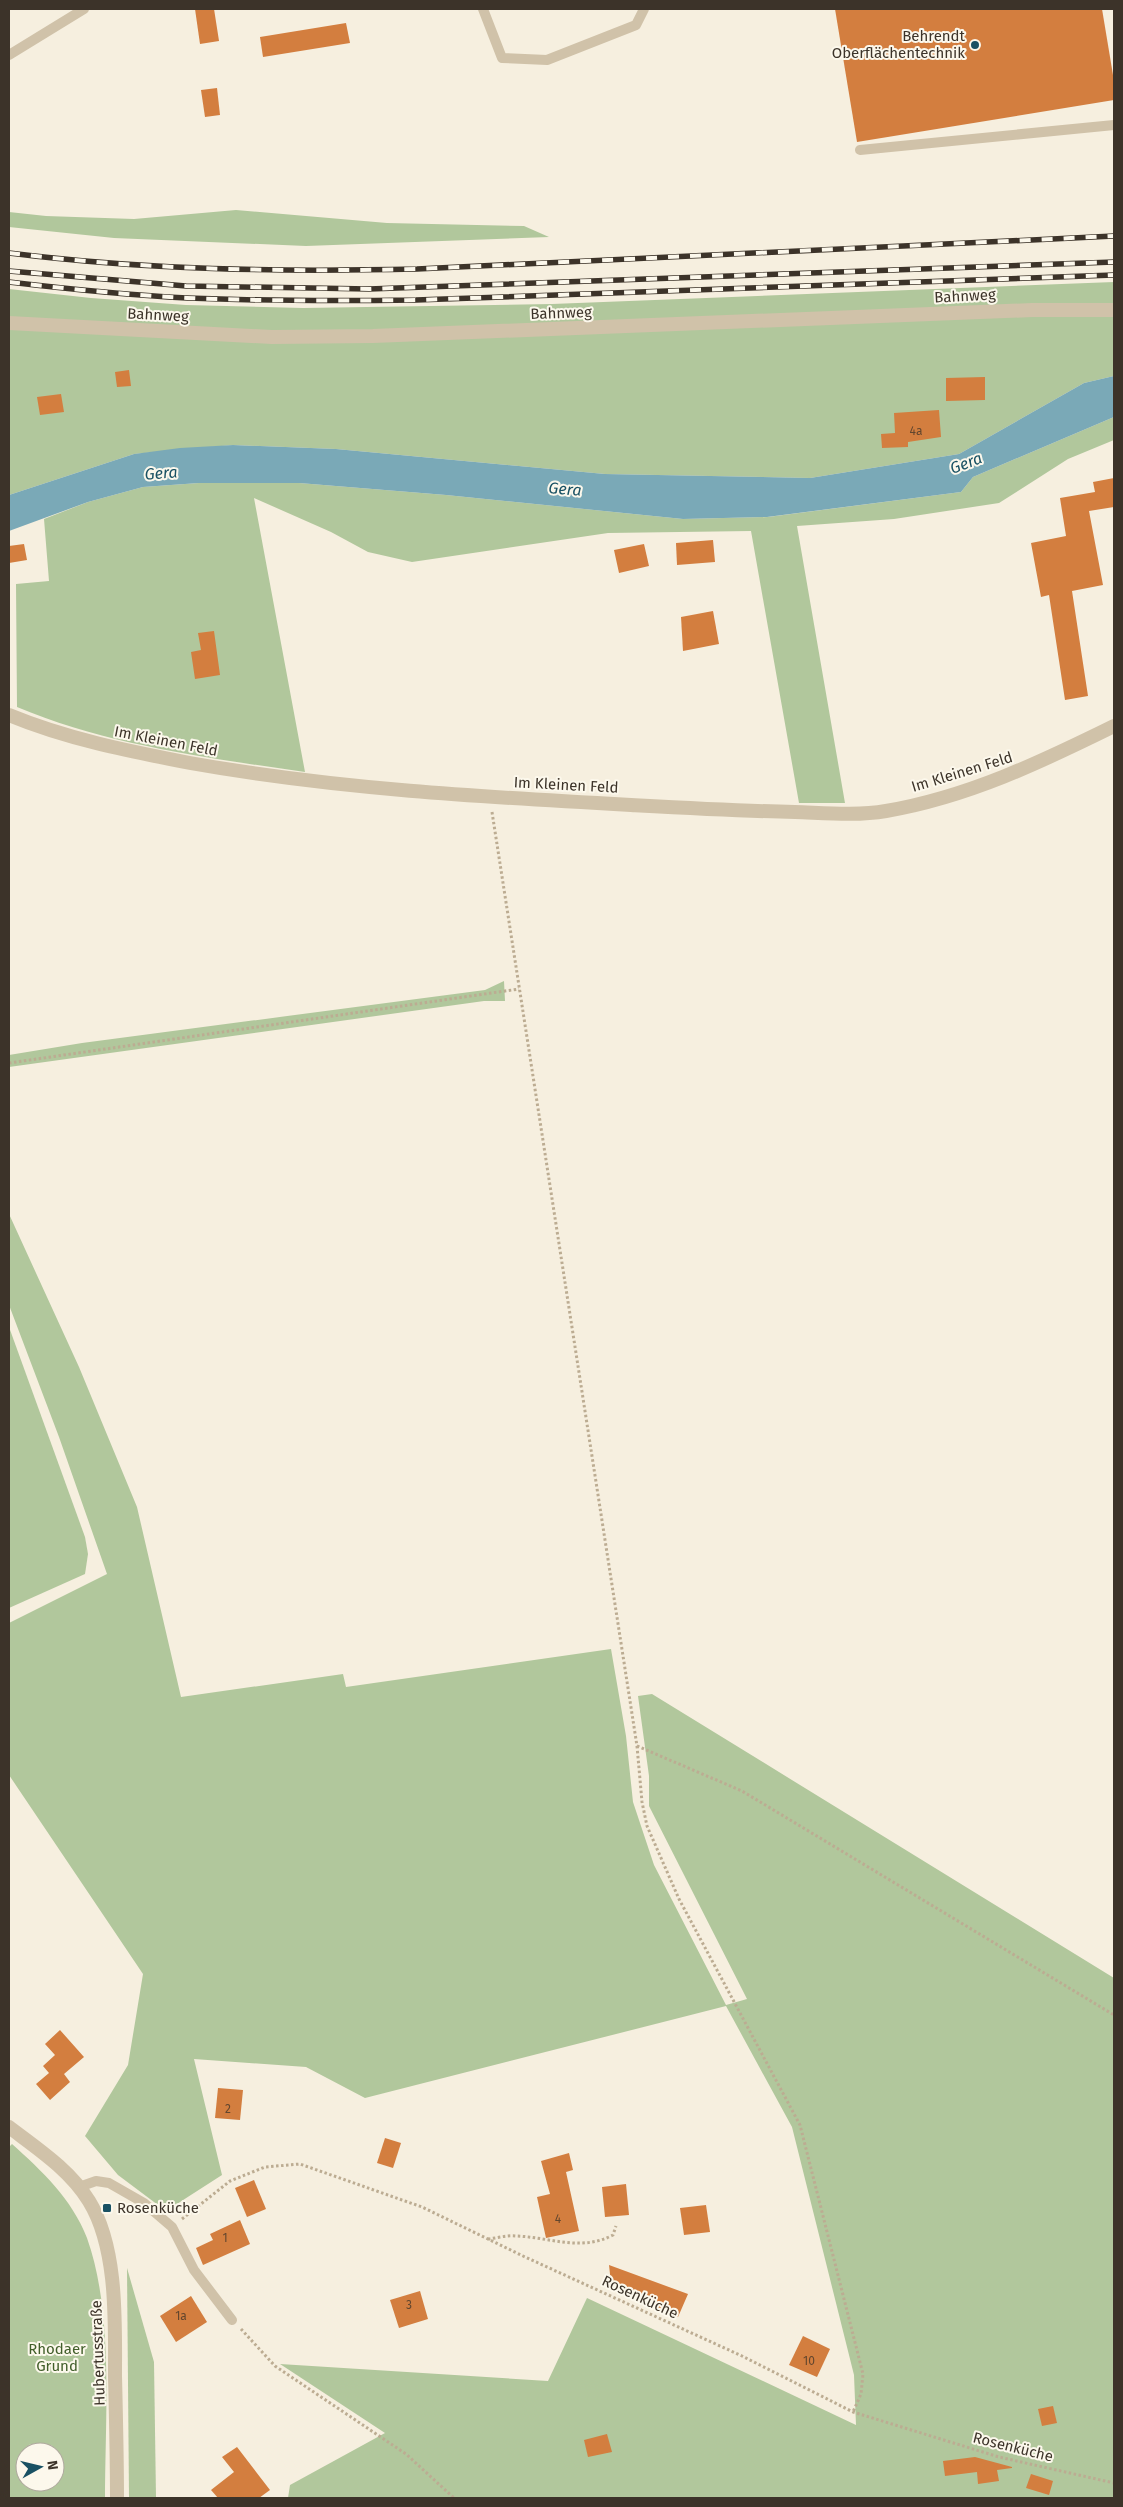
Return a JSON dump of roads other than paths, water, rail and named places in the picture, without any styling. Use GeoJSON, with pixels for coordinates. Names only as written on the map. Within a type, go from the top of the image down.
{"type":"FeatureCollection","features":[{"type":"Feature","properties":{"kind":"street","name":"Bahnweg"},"geometry":{"type":"LineString","coordinates":[[9,322],[272,337],[355,336],[1032,310],[1114,310]]}},
{"type":"Feature","properties":{"kind":"street","name":"Im Kleinen Feld"},"geometry":{"type":"LineString","coordinates":[[9,714],[38,727],[90,742],[247,773],[374,789],[724,811],[832,813],[884,811],[935,800],[981,786],[1024,770],[1114,726]]}},
{"type":"Feature","properties":{"kind":"street","name":"Hubertusstraße"},"geometry":{"type":"LineString","coordinates":[[9,2127],[60,2166],[79,2187],[90,2203],[98,2220],[108,2252],[114,2312],[117,2498]]}},
{"type":"Feature","properties":{"kind":"lane"},"geometry":{"type":"LineString","coordinates":[[9,55],[84,9]]}},
{"type":"Feature","properties":{"kind":"lane"},"geometry":{"type":"LineString","coordinates":[[483,9],[502,58],[547,60],[636,25],[644,9]]}},
{"type":"Feature","properties":{"kind":"lane"},"geometry":{"type":"LineString","coordinates":[[860,150],[1114,125]]}},
{"type":"Feature","properties":{"kind":"lane"},"geometry":{"type":"LineString","coordinates":[[79,2187],[96,2181],[109,2183],[144,2203],[172,2227],[194,2270],[232,2320]]}},
{"type":"Feature","properties":{"kind":"water","name":"Gera"},"geometry":{"type":"Polygon","coordinates":[[[1114,376],[1114,417],[973,477],[961,492],[767,517],[683,519],[446,495],[299,483],[199,483],[143,487],[88,502],[9,531],[9,495],[134,454],[180,448],[233,445],[336,449],[605,474],[810,478],[959,454],[1084,383],[1114,376]]]}},
{"type":"Feature","properties":{"kind":"railway"},"geometry":{"type":"LineString","coordinates":[[9,253],[60,259],[162,266],[264,270],[366,270],[1114,236]]}},
{"type":"Feature","properties":{"kind":"railway"},"geometry":{"type":"LineString","coordinates":[[9,271],[186,286],[369,289],[1114,262]]}},
{"type":"Feature","properties":{"kind":"railway"},"geometry":{"type":"LineString","coordinates":[[9,282],[98,292],[187,298],[359,301],[1114,275]]}},
{"type":"Feature","properties":{"kind":"place","name":"Behrendt Oberflächentechnik"},"geometry":{"type":"Point","coordinates":[975,45]}},
{"type":"Feature","properties":{"kind":"place","name":"Rosenküche"},"geometry":{"type":"Point","coordinates":[107,2208]}},
{"type":"Feature","properties":{"kind":"park label","name":"Rhodaer Grund"},"geometry":{"type":"Point","coordinates":[57,2358]}}]}
